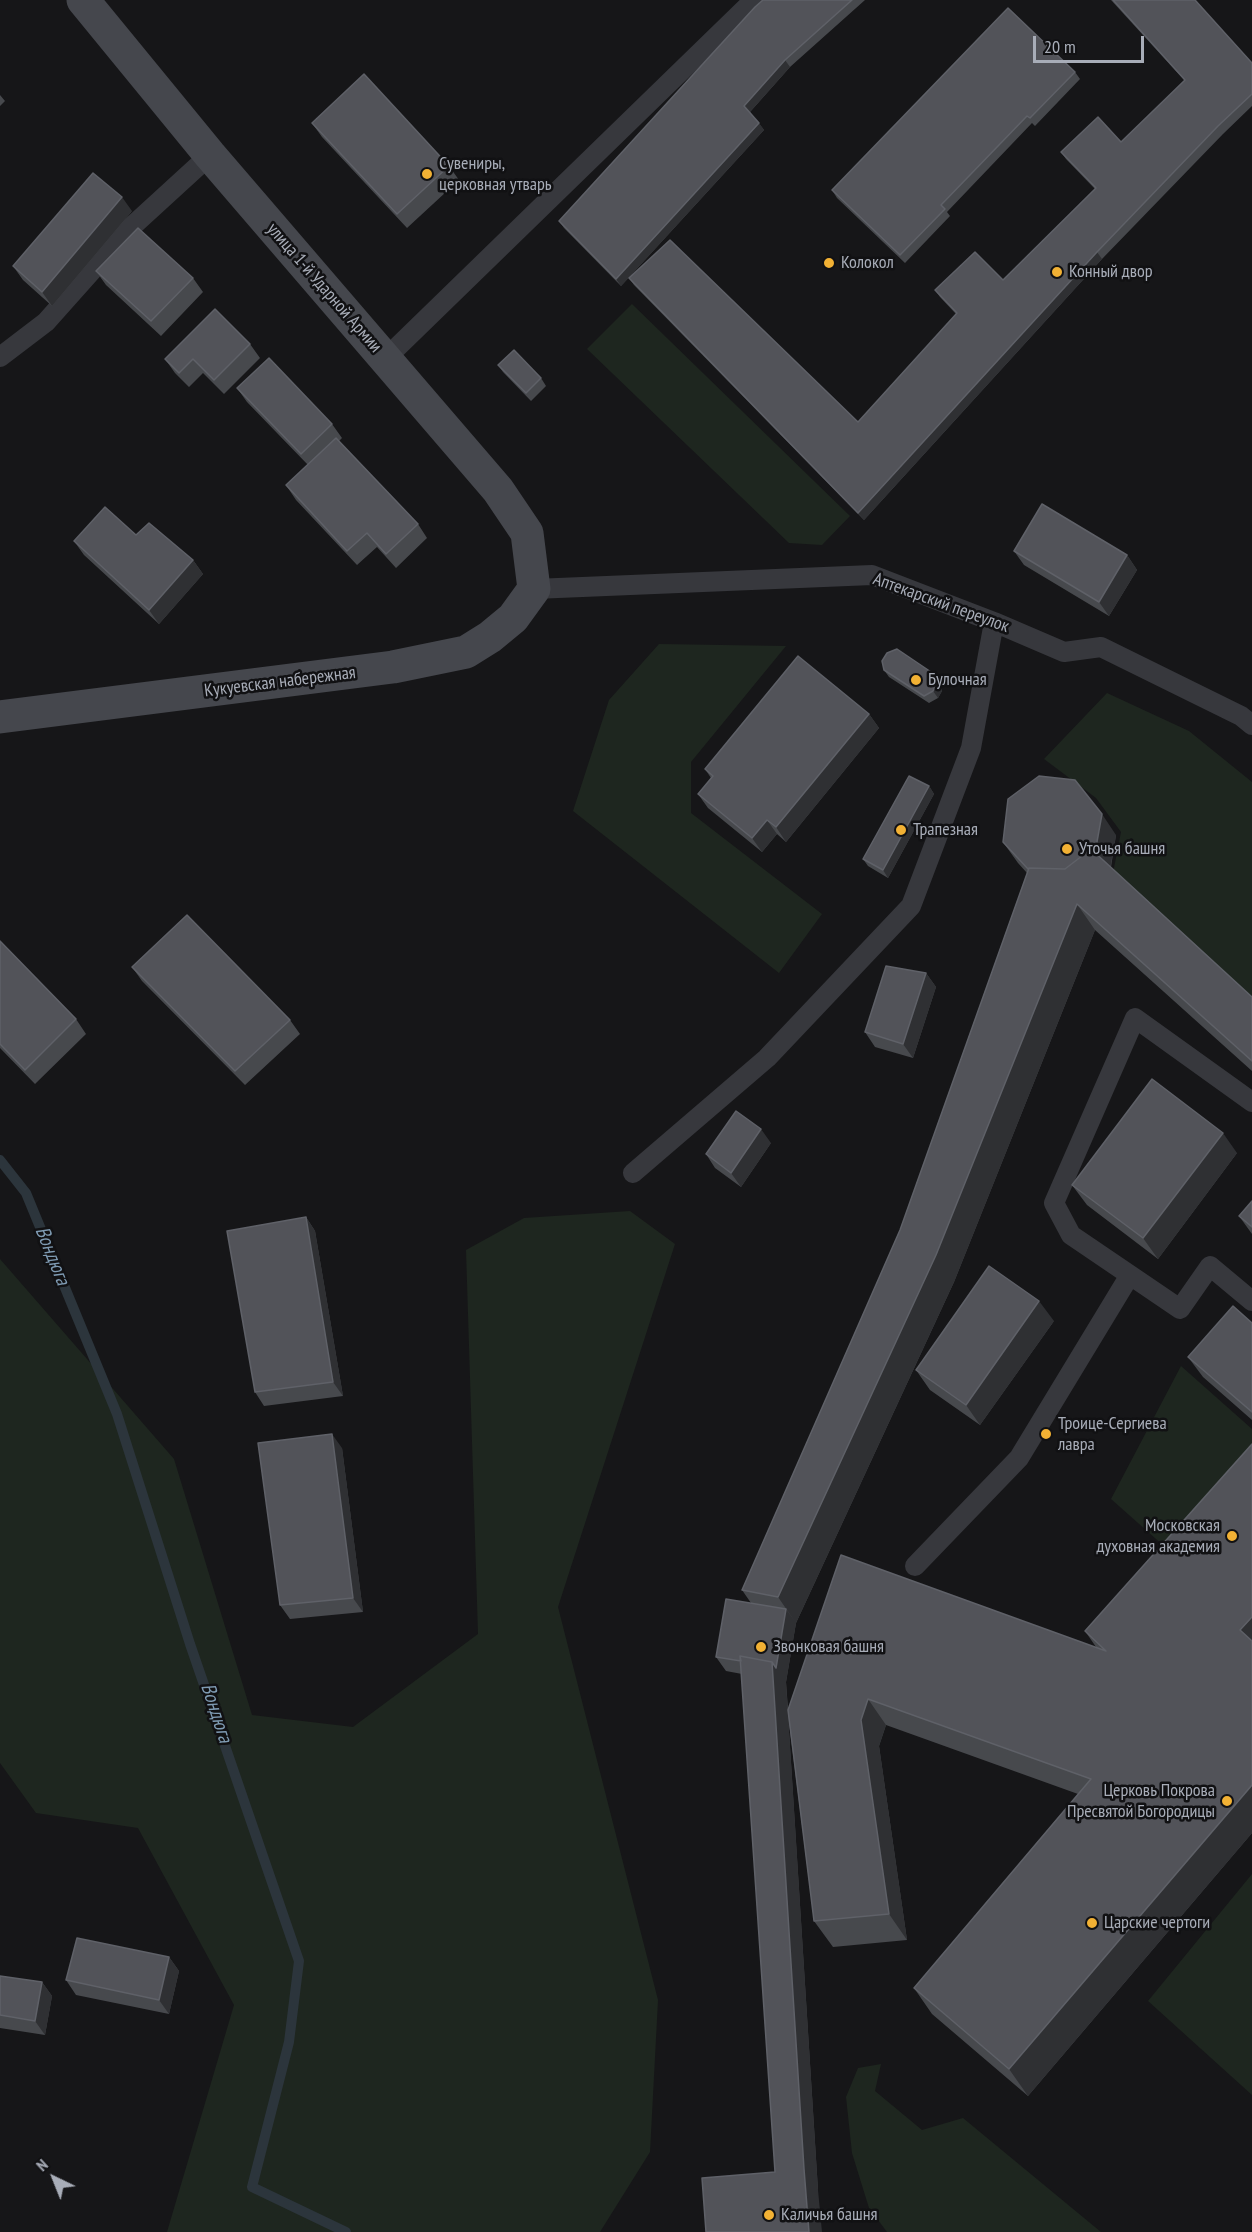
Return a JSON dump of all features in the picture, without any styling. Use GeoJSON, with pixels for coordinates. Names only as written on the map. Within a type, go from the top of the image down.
{"type":"FeatureCollection","features":[{"type":"Feature","properties":{"kind":"main road","name":"улица 1-й Ударной Армии"},"geometry":{"type":"LineString","coordinates":[[83,0],[210,155],[498,490],[527,533],[534,589]]}},
{"type":"Feature","properties":{"kind":"main road","name":"Кукуевская набережная"},"geometry":{"type":"LineString","coordinates":[[0,717],[393,667],[466,652],[490,638],[513,618],[534,589]]}},
{"type":"Feature","properties":{"kind":"lane"},"geometry":{"type":"LineString","coordinates":[[386,359],[754,0]]}},
{"type":"Feature","properties":{"kind":"lane"},"geometry":{"type":"LineString","coordinates":[[0,357],[46,322],[128,230],[210,155]]}},
{"type":"Feature","properties":{"kind":"lane","name":"Аптекарский переулок"},"geometry":{"type":"LineString","coordinates":[[534,589],[872,575],[1064,652],[1101,647],[1248,718]]}},
{"type":"Feature","properties":{"kind":"lane"},"geometry":{"type":"LineString","coordinates":[[633,1173],[766,1058],[911,906],[971,748],[994,622]]}},
{"type":"Feature","properties":{"kind":"lane"},"geometry":{"type":"LineString","coordinates":[[1252,1102],[1136,1018],[1054,1203],[1071,1234],[1180,1309],[1210,1266],[1252,1301]]}},
{"type":"Feature","properties":{"kind":"lane"},"geometry":{"type":"LineString","coordinates":[[915,1566],[1019,1458],[1130,1275]]}},
{"type":"Feature","properties":{"kind":"shaded area"},"geometry":{"type":"Polygon","coordinates":[[[632,304],[850,516],[822,545],[789,543],[587,349],[632,304]]]}},
{"type":"Feature","properties":{"kind":"shaded area"},"geometry":{"type":"Polygon","coordinates":[[[659,644],[786,646],[691,762],[691,813],[822,914],[779,973],[573,811],[609,700],[659,644]]]}},
{"type":"Feature","properties":{"kind":"shaded area"},"geometry":{"type":"Polygon","coordinates":[[[1107,693],[1189,731],[1252,782],[1252,999],[1113,873],[1121,832],[1096,798],[1044,759],[1107,693]]]}},
{"type":"Feature","properties":{"kind":"shaded area"},"geometry":{"type":"Polygon","coordinates":[[[630,1211],[675,1244],[558,1607],[658,2000],[650,2152],[600,2232],[167,2232],[234,2005],[138,1828],[36,1813],[0,1763],[0,1259],[174,1459],[252,1715],[353,1727],[478,1634],[466,1250],[524,1218],[630,1211]]]}},
{"type":"Feature","properties":{"kind":"shaded area"},"geometry":{"type":"Polygon","coordinates":[[[1181,1366],[1252,1429],[1252,1453],[1165,1547],[1111,1499],[1181,1366]]]}},
{"type":"Feature","properties":{"kind":"shaded area"},"geometry":{"type":"Polygon","coordinates":[[[1252,1874],[1252,2095],[1148,2001],[1252,1874]]]}},
{"type":"Feature","properties":{"kind":"shaded area"},"geometry":{"type":"Polygon","coordinates":[[[881,2064],[875,2091],[922,2130],[963,2118],[1101,2232],[887,2232],[869,2208],[852,2153],[846,2097],[858,2068],[881,2064]]]}},
{"type":"Feature","properties":{"kind":"building"},"geometry":{"type":"Polygon","coordinates":[[[763,0],[852,0],[785,60],[744,106],[759,123],[616,279],[559,221],[763,0]]]}},
{"type":"Feature","properties":{"kind":"building","name":"Конный двор"},"geometry":{"type":"Polygon","coordinates":[[[1113,0],[1195,0],[1252,63],[1252,94],[1218,126],[1097,252],[858,513],[629,278],[670,240],[858,422],[957,313],[935,290],[975,252],[1003,280],[1096,188],[1061,152],[1098,117],[1121,142],[1185,80],[1113,0]]]}},
{"type":"Feature","properties":{"kind":"building"},"geometry":{"type":"Polygon","coordinates":[[[1008,8],[1075,72],[1030,118],[1027,116],[941,205],[945,209],[900,255],[832,190],[1008,8]]]}},
{"type":"Feature","properties":{"kind":"building"},"geometry":{"type":"Polygon","coordinates":[[[364,74],[449,166],[397,214],[312,123],[364,74]]]}},
{"type":"Feature","properties":{"kind":"building"},"geometry":{"type":"Polygon","coordinates":[[[93,173],[122,197],[42,292],[13,266],[93,173]]]}},
{"type":"Feature","properties":{"kind":"building"},"geometry":{"type":"Polygon","coordinates":[[[138,228],[193,278],[151,321],[96,271],[138,228]]]}},
{"type":"Feature","properties":{"kind":"building"},"geometry":{"type":"Polygon","coordinates":[[[215,309],[250,344],[214,380],[193,359],[179,373],[165,359],[215,309]]]}},
{"type":"Feature","properties":{"kind":"building"},"geometry":{"type":"Polygon","coordinates":[[[514,350],[541,378],[526,393],[498,365],[514,350]]]}},
{"type":"Feature","properties":{"kind":"building"},"geometry":{"type":"Polygon","coordinates":[[[269,358],[332,424],[301,454],[237,388],[269,358]]]}},
{"type":"Feature","properties":{"kind":"building"},"geometry":{"type":"Polygon","coordinates":[[[336,438],[418,524],[386,554],[367,533],[347,551],[286,485],[336,438]]]}},
{"type":"Feature","properties":{"kind":"building"},"geometry":{"type":"Polygon","coordinates":[[[1042,504],[1127,555],[1099,602],[1014,551],[1042,504]]]}},
{"type":"Feature","properties":{"kind":"building"},"geometry":{"type":"Polygon","coordinates":[[[105,507],[136,535],[149,523],[193,560],[149,610],[74,541],[105,507]]]}},
{"type":"Feature","properties":{"kind":"building","name":"Булочная"},"geometry":{"type":"Polygon","coordinates":[[[897,649],[937,676],[937,683],[933,691],[924,696],[884,670],[882,661],[887,653],[897,649]]]}},
{"type":"Feature","properties":{"kind":"building"},"geometry":{"type":"Polygon","coordinates":[[[798,656],[869,714],[776,827],[767,820],[752,838],[698,794],[713,776],[705,769],[798,656]]]}},
{"type":"Feature","properties":{"kind":"building","name":"Трапезная"},"geometry":{"type":"Polygon","coordinates":[[[909,776],[929,786],[883,870],[863,859],[909,776]]]}},
{"type":"Feature","properties":{"kind":"building","name":"Уточья башня"},"geometry":{"type":"Polygon","coordinates":[[[1039,776],[1075,780],[1102,814],[1095,853],[1091,849],[1065,869],[1028,869],[1003,842],[1008,799],[1039,776]]]}},
{"type":"Feature","properties":{"kind":"building"},"geometry":{"type":"Polygon","coordinates":[[[1091,849],[1252,997],[1252,1061],[1077,904],[936,1255],[778,1597],[742,1590],[900,1230],[1029,868],[1065,869],[1091,849]]]}},
{"type":"Feature","properties":{"kind":"building"},"geometry":{"type":"Polygon","coordinates":[[[187,915],[290,1020],[235,1071],[132,967],[187,915]]]}},
{"type":"Feature","properties":{"kind":"building"},"geometry":{"type":"Polygon","coordinates":[[[0,941],[76,1019],[25,1070],[0,1044],[0,941]]]}},
{"type":"Feature","properties":{"kind":"building"},"geometry":{"type":"Polygon","coordinates":[[[886,966],[926,973],[903,1044],[865,1032],[886,966]]]}},
{"type":"Feature","properties":{"kind":"building"},"geometry":{"type":"Polygon","coordinates":[[[1152,1079],[1223,1133],[1143,1238],[1072,1185],[1152,1079]]]}},
{"type":"Feature","properties":{"kind":"building"},"geometry":{"type":"Polygon","coordinates":[[[736,1111],[761,1129],[731,1173],[706,1154],[736,1111]]]}},
{"type":"Feature","properties":{"kind":"building"},"geometry":{"type":"Polygon","coordinates":[[[1252,1201],[1252,1227],[1239,1216],[1252,1201]]]}},
{"type":"Feature","properties":{"kind":"building"},"geometry":{"type":"Polygon","coordinates":[[[306,1217],[333,1382],[255,1392],[227,1231],[306,1217]]]}},
{"type":"Feature","properties":{"kind":"building"},"geometry":{"type":"Polygon","coordinates":[[[989,1266],[1039,1301],[966,1405],[916,1370],[989,1266]]]}},
{"type":"Feature","properties":{"kind":"building"},"geometry":{"type":"Polygon","coordinates":[[[1233,1306],[1252,1323],[1252,1412],[1188,1357],[1233,1306]]]}},
{"type":"Feature","properties":{"kind":"building"},"geometry":{"type":"Polygon","coordinates":[[[332,1434],[353,1598],[280,1605],[258,1443],[332,1434]]]}},
{"type":"Feature","properties":{"kind":"building"},"geometry":{"type":"Polygon","coordinates":[[[1252,1444],[1252,1617],[1240,1630],[1252,1641],[1252,1785],[1009,2069],[914,1988],[1091,1779],[868,1699],[861,1720],[889,1914],[814,1921],[788,1710],[841,1555],[1106,1651],[1085,1631],[1252,1444]]]}},
{"type":"Feature","properties":{"kind":"building"},"geometry":{"type":"Polygon","coordinates":[[[726,1599],[786,1609],[776,1668],[772,1662],[740,1656],[741,1661],[716,1657],[726,1599]]]}},
{"type":"Feature","properties":{"kind":"building"},"geometry":{"type":"Polygon","coordinates":[[[740,1656],[772,1662],[809,2232],[706,2232],[702,2178],[775,2172],[740,1656]]]}},
{"type":"Feature","properties":{"kind":"building"},"geometry":{"type":"Polygon","coordinates":[[[77,1938],[169,1957],[159,2000],[66,1980],[77,1938]]]}},
{"type":"Feature","properties":{"kind":"building"},"geometry":{"type":"Polygon","coordinates":[[[0,1976],[42,1982],[35,2021],[0,2015],[0,1976]]]}},
{"type":"Feature","properties":{"kind":"waterway","name":"Вондюга"},"geometry":{"type":"LineString","coordinates":[[0,1160],[26,1193],[117,1414],[190,1644],[299,1961],[289,2042],[252,2187],[346,2232]]}},
{"type":"Feature","properties":{"kind":"place","name":"Сувениры, церковная утварь"},"geometry":{"type":"Point","coordinates":[427,174]}},
{"type":"Feature","properties":{"kind":"place","name":"Колокол"},"geometry":{"type":"Point","coordinates":[829,263]}},
{"type":"Feature","properties":{"kind":"place","name":"Конный двор"},"geometry":{"type":"Point","coordinates":[1057,272]}},
{"type":"Feature","properties":{"kind":"place","name":"Булочная"},"geometry":{"type":"Point","coordinates":[916,680]}},
{"type":"Feature","properties":{"kind":"place","name":"Трапезная"},"geometry":{"type":"Point","coordinates":[901,830]}},
{"type":"Feature","properties":{"kind":"place","name":"Уточья башня"},"geometry":{"type":"Point","coordinates":[1067,849]}},
{"type":"Feature","properties":{"kind":"place","name":"Троице-Сергиева лавра"},"geometry":{"type":"Point","coordinates":[1046,1434]}},
{"type":"Feature","properties":{"kind":"place","name":"Московская духовная академия"},"geometry":{"type":"Point","coordinates":[1232,1536]}},
{"type":"Feature","properties":{"kind":"place","name":"Звонковая башня"},"geometry":{"type":"Point","coordinates":[761,1647]}},
{"type":"Feature","properties":{"kind":"place","name":"Церковь Покрова Пресвятой Богородицы"},"geometry":{"type":"Point","coordinates":[1227,1801]}},
{"type":"Feature","properties":{"kind":"place","name":"Царские чертоги"},"geometry":{"type":"Point","coordinates":[1092,1923]}},
{"type":"Feature","properties":{"kind":"place","name":"Каличья башня"},"geometry":{"type":"Point","coordinates":[769,2215]}}]}
